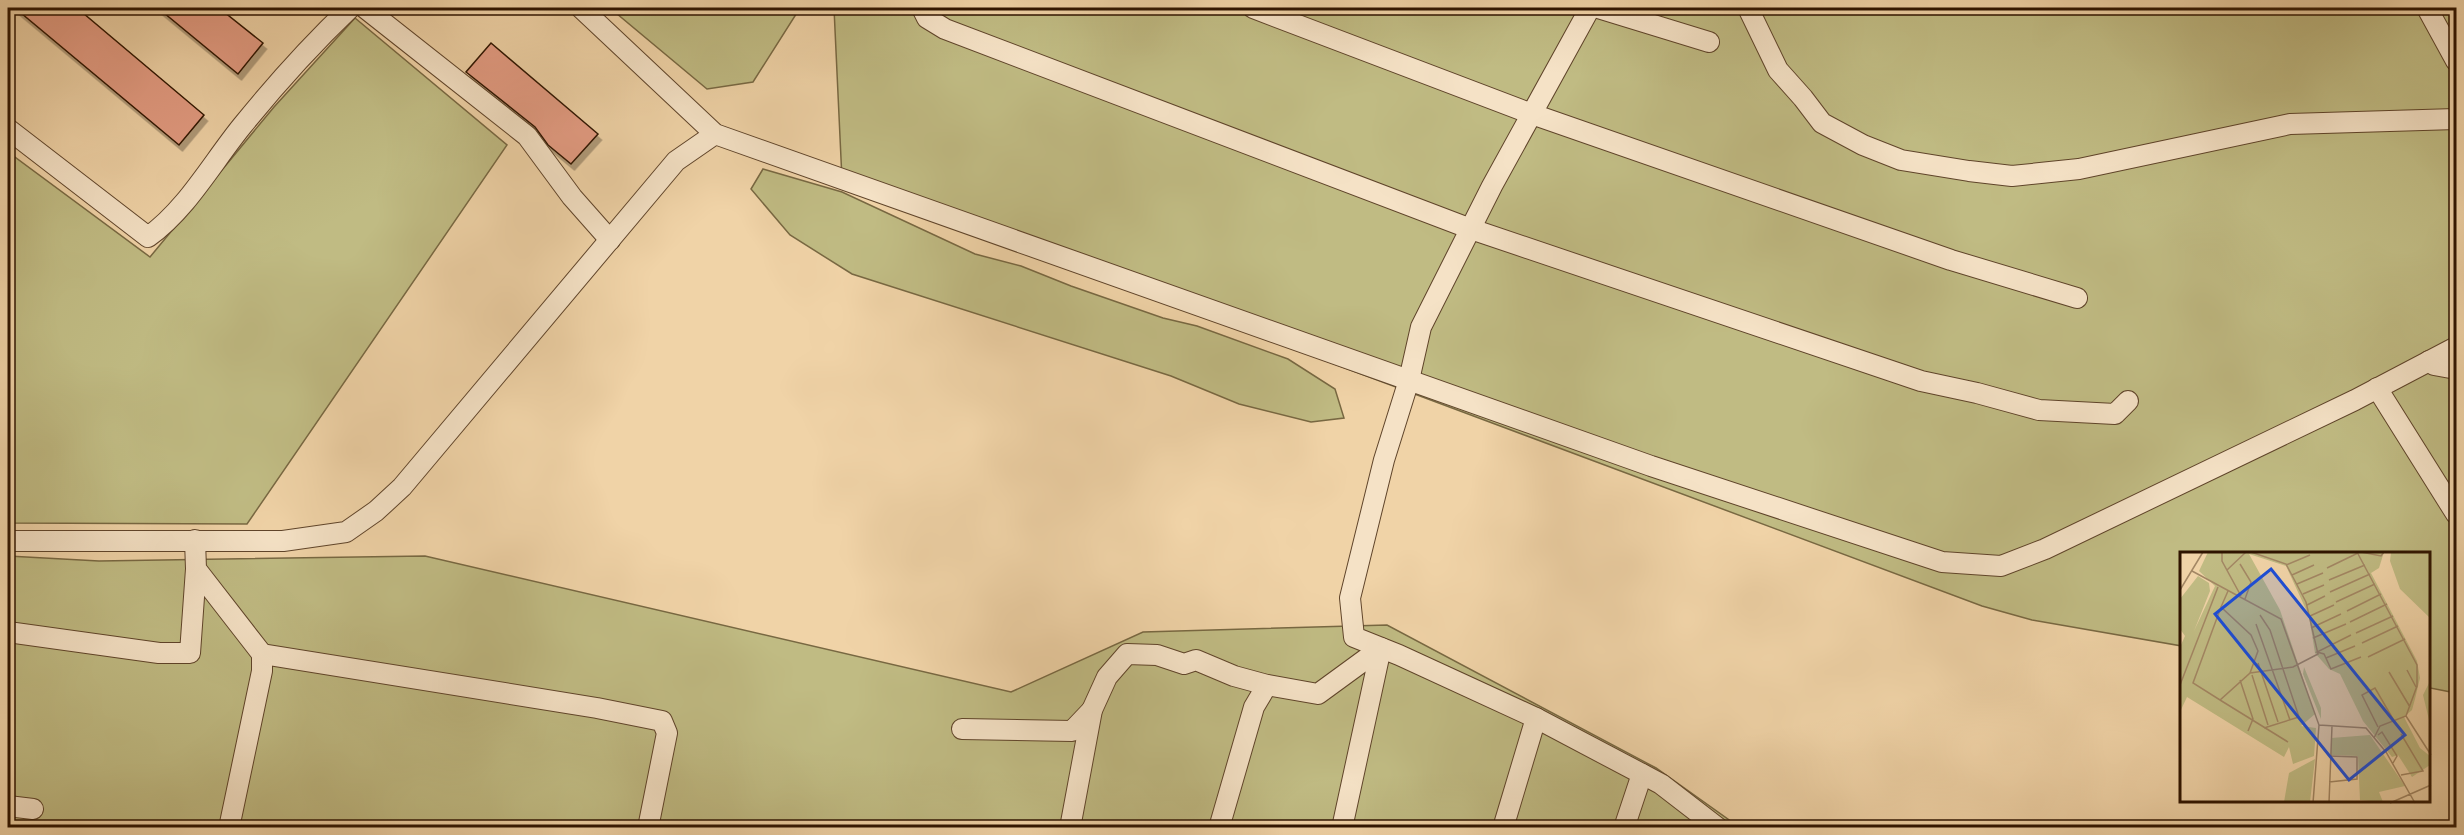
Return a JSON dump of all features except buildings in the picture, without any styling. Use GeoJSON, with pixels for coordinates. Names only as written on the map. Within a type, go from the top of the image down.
{"type":"FeatureCollection","features":[{"type":"Feature","properties":{"kind":"street"},"geometry":{"type":"LineString","coordinates":[[8,129],[148,237],[166,224],[243,125],[309,47],[350,8]]}},
{"type":"Feature","properties":{"kind":"street"},"geometry":{"type":"LineString","coordinates":[[365,8],[527,135],[572,197],[610,240]]}},
{"type":"Feature","properties":{"kind":"street"},"geometry":{"type":"LineString","coordinates":[[581,8],[715,134],[1651,466],[1942,562],[2001,566],[2045,549],[2457,347]]}},
{"type":"Feature","properties":{"kind":"street"},"geometry":{"type":"LineString","coordinates":[[922,8],[927,18],[945,29],[1471,229],[1921,381],[2039,410],[2115,414],[2128,401]]}},
{"type":"Feature","properties":{"kind":"street"},"geometry":{"type":"LineString","coordinates":[[1252,8],[1532,114],[1952,260],[2077,298]]}},
{"type":"Feature","properties":{"kind":"street"},"geometry":{"type":"LineString","coordinates":[[1590,8],[1421,327],[1409,380],[1384,460],[1350,598],[1354,637],[1536,718],[1661,784],[1718,828]]}},
{"type":"Feature","properties":{"kind":"street"},"geometry":{"type":"LineString","coordinates":[[1598,8],[1709,42]]}},
{"type":"Feature","properties":{"kind":"street"},"geometry":{"type":"LineString","coordinates":[[1748,8],[1778,70],[1822,123],[1863,145],[1901,160],[1969,171],[2012,176],[2079,169],[2290,124],[2457,119]]}},
{"type":"Feature","properties":{"kind":"street"},"geometry":{"type":"LineString","coordinates":[[2427,8],[2457,61]]}},
{"type":"Feature","properties":{"kind":"street"},"geometry":{"type":"LineString","coordinates":[[8,541],[283,541],[346,532],[376,511],[402,487],[676,161],[715,134]]}},
{"type":"Feature","properties":{"kind":"street"},"geometry":{"type":"LineString","coordinates":[[2429,361],[2457,369]]}},
{"type":"Feature","properties":{"kind":"street"},"geometry":{"type":"LineString","coordinates":[[2377,388],[2457,514]]}},
{"type":"Feature","properties":{"kind":"street"},"geometry":{"type":"LineString","coordinates":[[8,632],[159,653],[190,653],[196,568],[195,540]]}},
{"type":"Feature","properties":{"kind":"street"},"geometry":{"type":"LineString","coordinates":[[196,568],[262,654],[262,671],[229,828]]}},
{"type":"Feature","properties":{"kind":"street"},"geometry":{"type":"LineString","coordinates":[[1070,828],[1092,710],[1107,677],[1127,654],[1156,655],[1184,664],[1197,660],[1234,676],[1267,685],[1318,694],[1381,648]]}},
{"type":"Feature","properties":{"kind":"street"},"geometry":{"type":"LineString","coordinates":[[1342,828],[1381,648]]}},
{"type":"Feature","properties":{"kind":"street"},"geometry":{"type":"LineString","coordinates":[[262,654],[586,706],[662,721],[667,733],[648,828]]}},
{"type":"Feature","properties":{"kind":"street"},"geometry":{"type":"LineString","coordinates":[[1219,828],[1254,707],[1267,685]]}},
{"type":"Feature","properties":{"kind":"street"},"geometry":{"type":"LineString","coordinates":[[962,729],[1072,731],[1092,710]]}},
{"type":"Feature","properties":{"kind":"street"},"geometry":{"type":"LineString","coordinates":[[1503,828],[1536,718]]}},
{"type":"Feature","properties":{"kind":"street"},"geometry":{"type":"LineString","coordinates":[[1624,828],[1642,774]]}},
{"type":"Feature","properties":{"kind":"street"},"geometry":{"type":"LineString","coordinates":[[8,806],[33,809]]}},
{"type":"Feature","properties":{"kind":"shaded area"},"geometry":{"type":"Polygon","coordinates":[[[610,8],[800,8],[753,82],[707,89],[610,8]]]}},
{"type":"Feature","properties":{"kind":"shaded area"},"geometry":{"type":"Polygon","coordinates":[[[834,8],[2456,8],[2456,693],[2431,688],[2431,552],[2180,552],[2180,646],[2032,620],[1982,606],[842,180],[834,8]]]}},
{"type":"Feature","properties":{"kind":"shaded area"},"geometry":{"type":"Polygon","coordinates":[[[355,18],[507,145],[247,524],[8,523],[8,152],[150,257],[274,107],[355,18]]]}},
{"type":"Feature","properties":{"kind":"shaded area"},"geometry":{"type":"Polygon","coordinates":[[[763,169],[842,192],[975,254],[1021,266],[1071,286],[1163,318],[1197,326],[1288,359],[1335,389],[1344,418],[1311,422],[1239,404],[1171,376],[852,274],[790,235],[751,189],[763,169]]]}},
{"type":"Feature","properties":{"kind":"shaded area"},"geometry":{"type":"Polygon","coordinates":[[[8,556],[99,561],[425,556],[1011,692],[1143,632],[1387,625],[1656,768],[1739,827],[8,827],[8,556]]]}}]}
